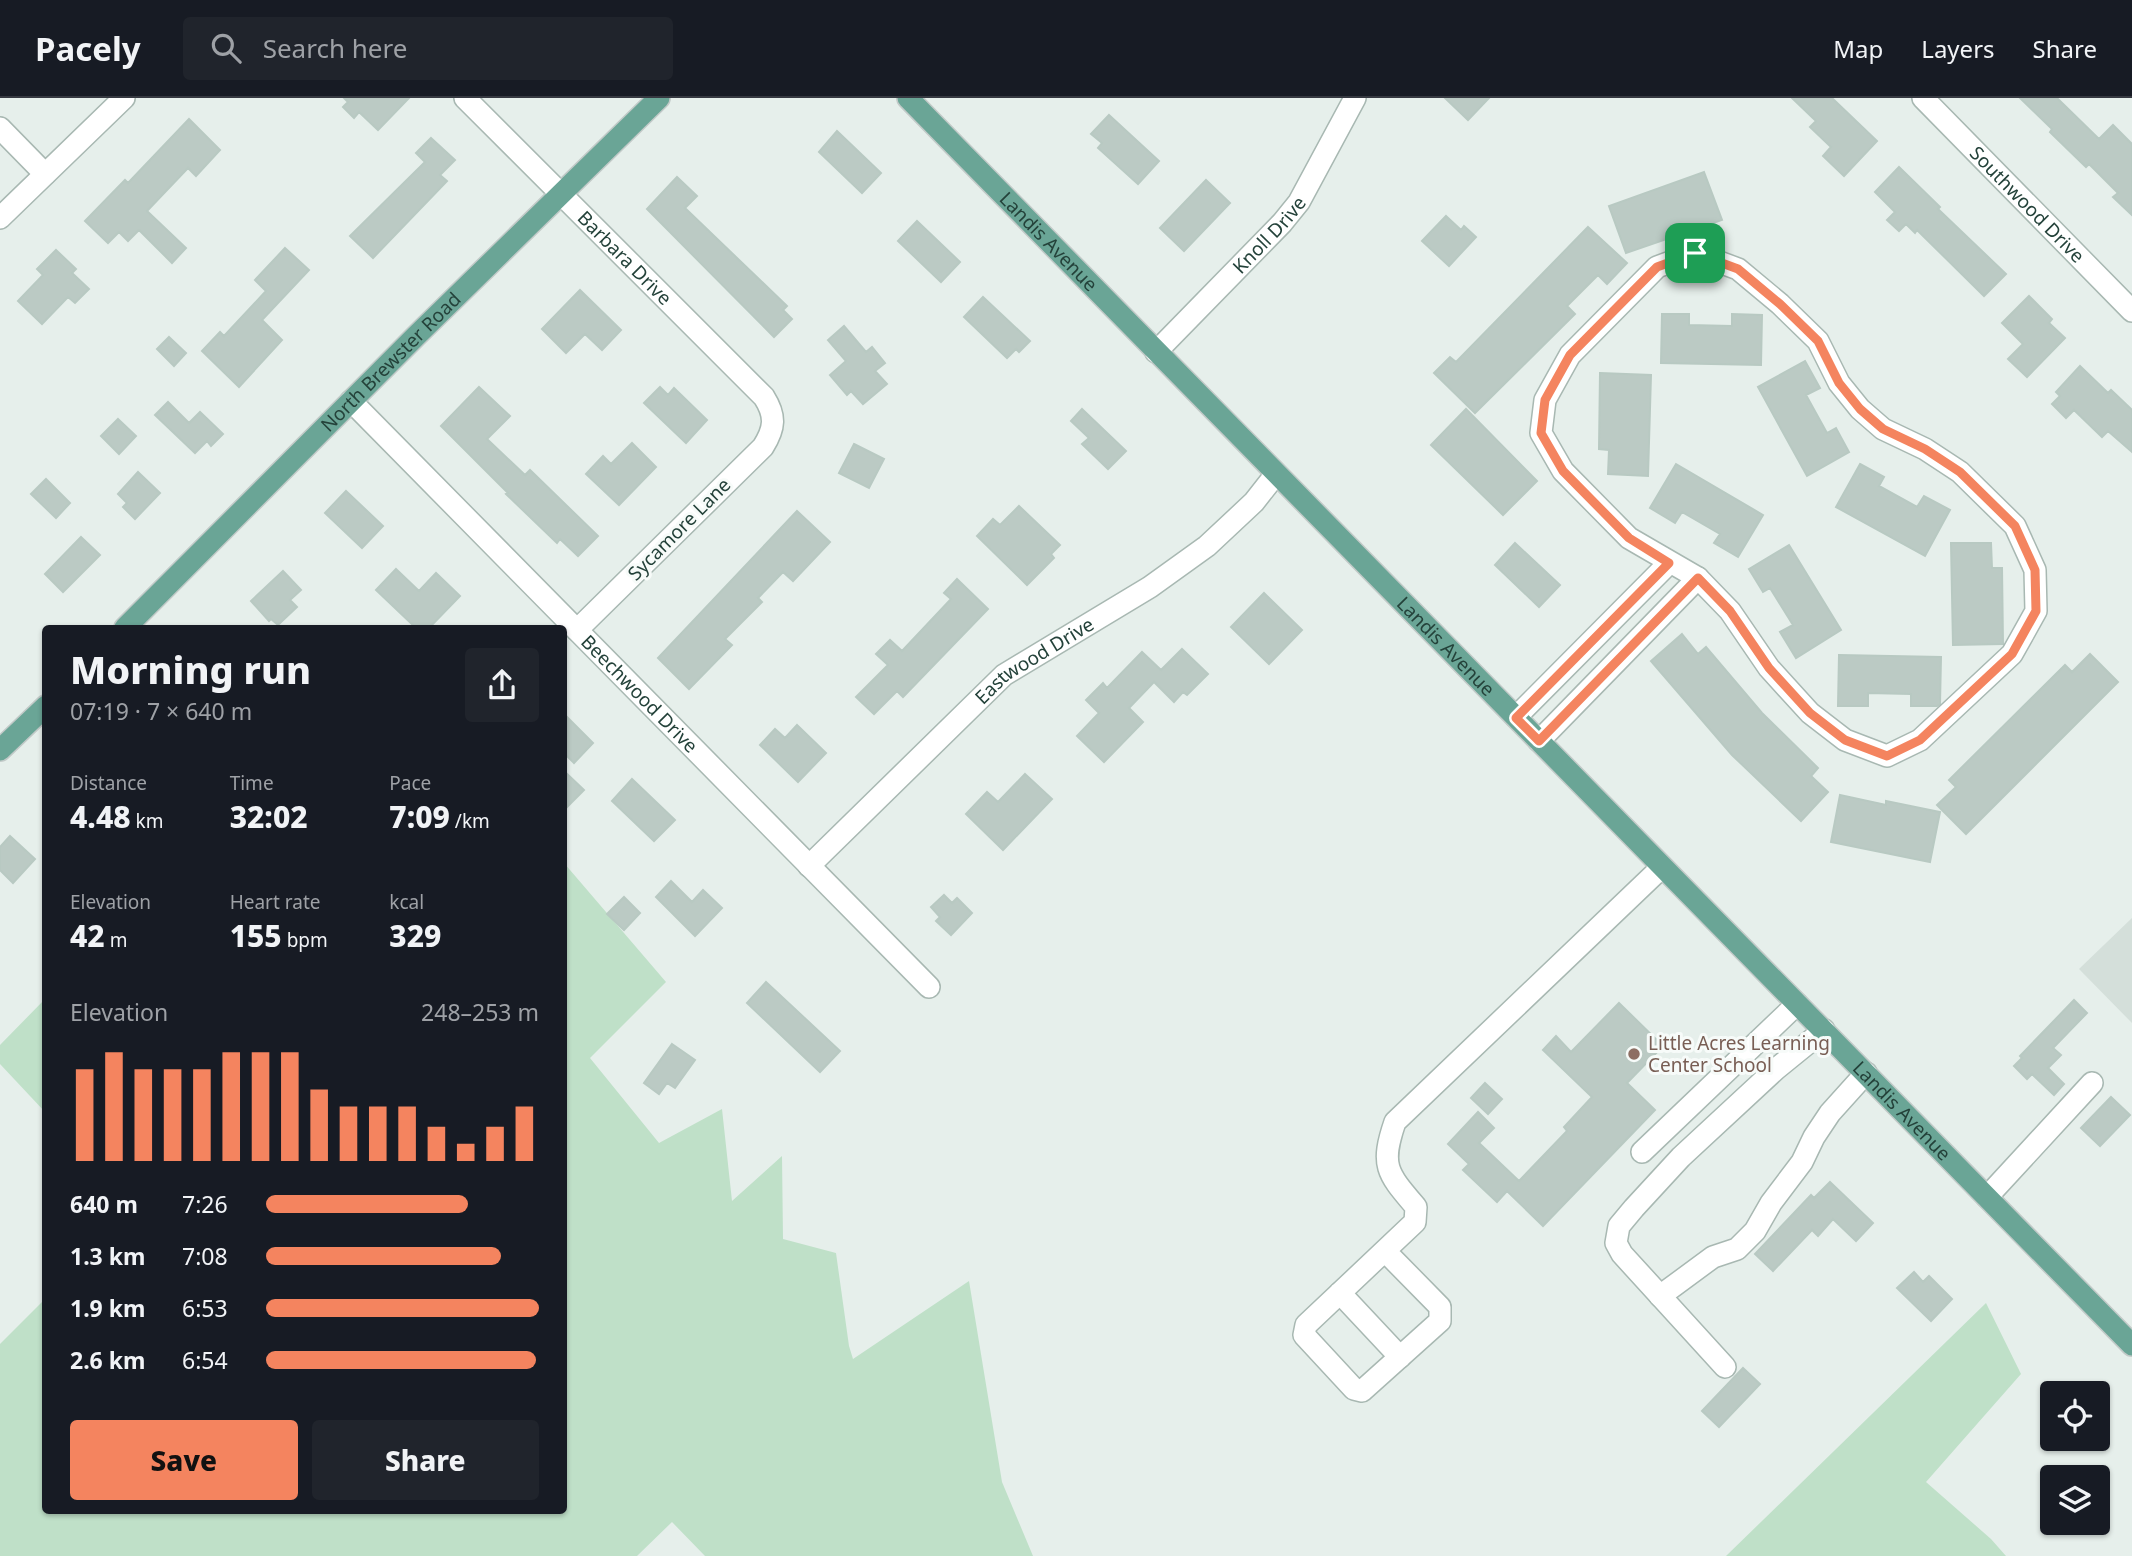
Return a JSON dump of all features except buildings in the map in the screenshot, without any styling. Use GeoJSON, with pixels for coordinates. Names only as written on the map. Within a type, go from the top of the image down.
{"type":"FeatureCollection","features":[{"type":"Feature","properties":{"kind":"main road","name":"North Brewster Road"},"geometry":{"type":"LineString","coordinates":[[128,625],[659,98]]}},
{"type":"Feature","properties":{"kind":"main road","name":"Landis Avenue"},"geometry":{"type":"LineString","coordinates":[[908,98],[2132,1345]]}},
{"type":"Feature","properties":{"kind":"main road"},"geometry":{"type":"LineString","coordinates":[[0,750],[42,710]]}},
{"type":"Feature","properties":{"kind":"street"},"geometry":{"type":"LineString","coordinates":[[0,218],[124,98]]}},
{"type":"Feature","properties":{"kind":"street","name":"Barbara Drive"},"geometry":{"type":"LineString","coordinates":[[465,98],[764,397],[772,409],[774,424]]}},
{"type":"Feature","properties":{"kind":"street","name":"Knoll Drive"},"geometry":{"type":"LineString","coordinates":[[1156,352],[1291,213],[1354,98]]}},
{"type":"Feature","properties":{"kind":"street","name":"Southwood Drive"},"geometry":{"type":"LineString","coordinates":[[1923,98],[2132,312]]}},
{"type":"Feature","properties":{"kind":"street"},"geometry":{"type":"LineString","coordinates":[[0,128],[46,174]]}},
{"type":"Feature","properties":{"kind":"street"},"geometry":{"type":"LineString","coordinates":[[1695,253],[1738,269],[1780,304],[1818,341],[1839,383],[1860,409],[1883,429],[1925,449],[1960,472],[2015,526],[2035,570],[2036,611],[2012,654],[1920,740],[1887,756],[1845,740],[1810,713],[1769,668],[1730,611],[1698,578],[1669,563],[1629,538],[1610,519],[1563,471],[1541,433],[1545,400],[1570,355],[1657,267],[1695,253]]}},
{"type":"Feature","properties":{"kind":"street","name":"Beechwood Drive"},"geometry":{"type":"LineString","coordinates":[[351,401],[929,988]]}},
{"type":"Feature","properties":{"kind":"street","name":"Sycamore Lane"},"geometry":{"type":"LineString","coordinates":[[577,630],[763,447],[774,424]]}},
{"type":"Feature","properties":{"kind":"street","name":"Eastwood Drive"},"geometry":{"type":"LineString","coordinates":[[809,866],[1004,675],[1150,587],[1207,546],[1254,502],[1276,474]]}},
{"type":"Feature","properties":{"kind":"street"},"geometry":{"type":"LineString","coordinates":[[1516,718],[1669,563]]}},
{"type":"Feature","properties":{"kind":"street"},"geometry":{"type":"LineString","coordinates":[[1539,741],[1698,578]]}},
{"type":"Feature","properties":{"kind":"street"},"geometry":{"type":"LineString","coordinates":[[1385,1251],[1440,1307],[1440,1321],[1362,1391],[1354,1389],[1304,1335],[1306,1325],[1415,1222],[1416,1207],[1393,1179],[1386,1162],[1388,1142],[1395,1122],[1662,867]]}},
{"type":"Feature","properties":{"kind":"street"},"geometry":{"type":"LineString","coordinates":[[1642,1152],[1797,1004]]}},
{"type":"Feature","properties":{"kind":"street"},"geometry":{"type":"LineString","coordinates":[[1725,1367],[1622,1254],[1616,1243],[1619,1226],[1681,1157],[1776,1069],[1824,1030]]}},
{"type":"Feature","properties":{"kind":"street"},"geometry":{"type":"LineString","coordinates":[[1660,1296],[1713,1257],[1737,1249],[1755,1231],[1771,1203],[1802,1162],[1830,1113],[1866,1073]]}},
{"type":"Feature","properties":{"kind":"street"},"geometry":{"type":"LineString","coordinates":[[1987,1197],[2092,1083]]}},
{"type":"Feature","properties":{"kind":"street"},"geometry":{"type":"LineString","coordinates":[[1340,1293],[1399,1357]]}},
{"type":"Feature","properties":{"kind":"shaded area"},"geometry":{"type":"Polygon","coordinates":[[[2132,918],[2132,1023],[2079,969],[2132,918]]]}},
{"type":"Feature","properties":{"kind":"green space"},"geometry":{"type":"Polygon","coordinates":[[[567,866],[666,982],[590,1058],[659,1143],[722,1109],[732,1201],[782,1156],[783,1239],[836,1253],[853,1359],[969,1281],[1002,1482],[1033,1556],[705,1556],[672,1522],[637,1556],[0,1556],[0,1344],[42,1302],[42,1514],[567,1514],[567,866]]]}},
{"type":"Feature","properties":{"kind":"green space"},"geometry":{"type":"Polygon","coordinates":[[[42,1002],[42,1109],[0,1064],[0,1045],[42,1002]]]}},
{"type":"Feature","properties":{"kind":"green space"},"geometry":{"type":"Polygon","coordinates":[[[1986,1303],[2021,1374],[1926,1482],[1991,1539],[2006,1556],[1726,1556],[1986,1303]]]}},
{"type":"Feature","properties":{"kind":"place","name":"Little Acres Learning Center School"},"geometry":{"type":"Point","coordinates":[1634,1054]}},
{"type":"Feature","properties":{"kind":"route"},"geometry":{"type":"LineString","coordinates":[[1695,253],[1738,269],[1780,304],[1818,341],[1839,383],[1860,409],[1883,429],[1925,449],[1960,472],[2015,526],[2035,570],[2036,611],[2012,654],[1920,740],[1887,756],[1845,740],[1810,713],[1769,668],[1730,611],[1698,578],[1539,741],[1516,718],[1669,563],[1629,538],[1563,471],[1541,433],[1545,400],[1570,355],[1657,267],[1695,253]]}}]}
